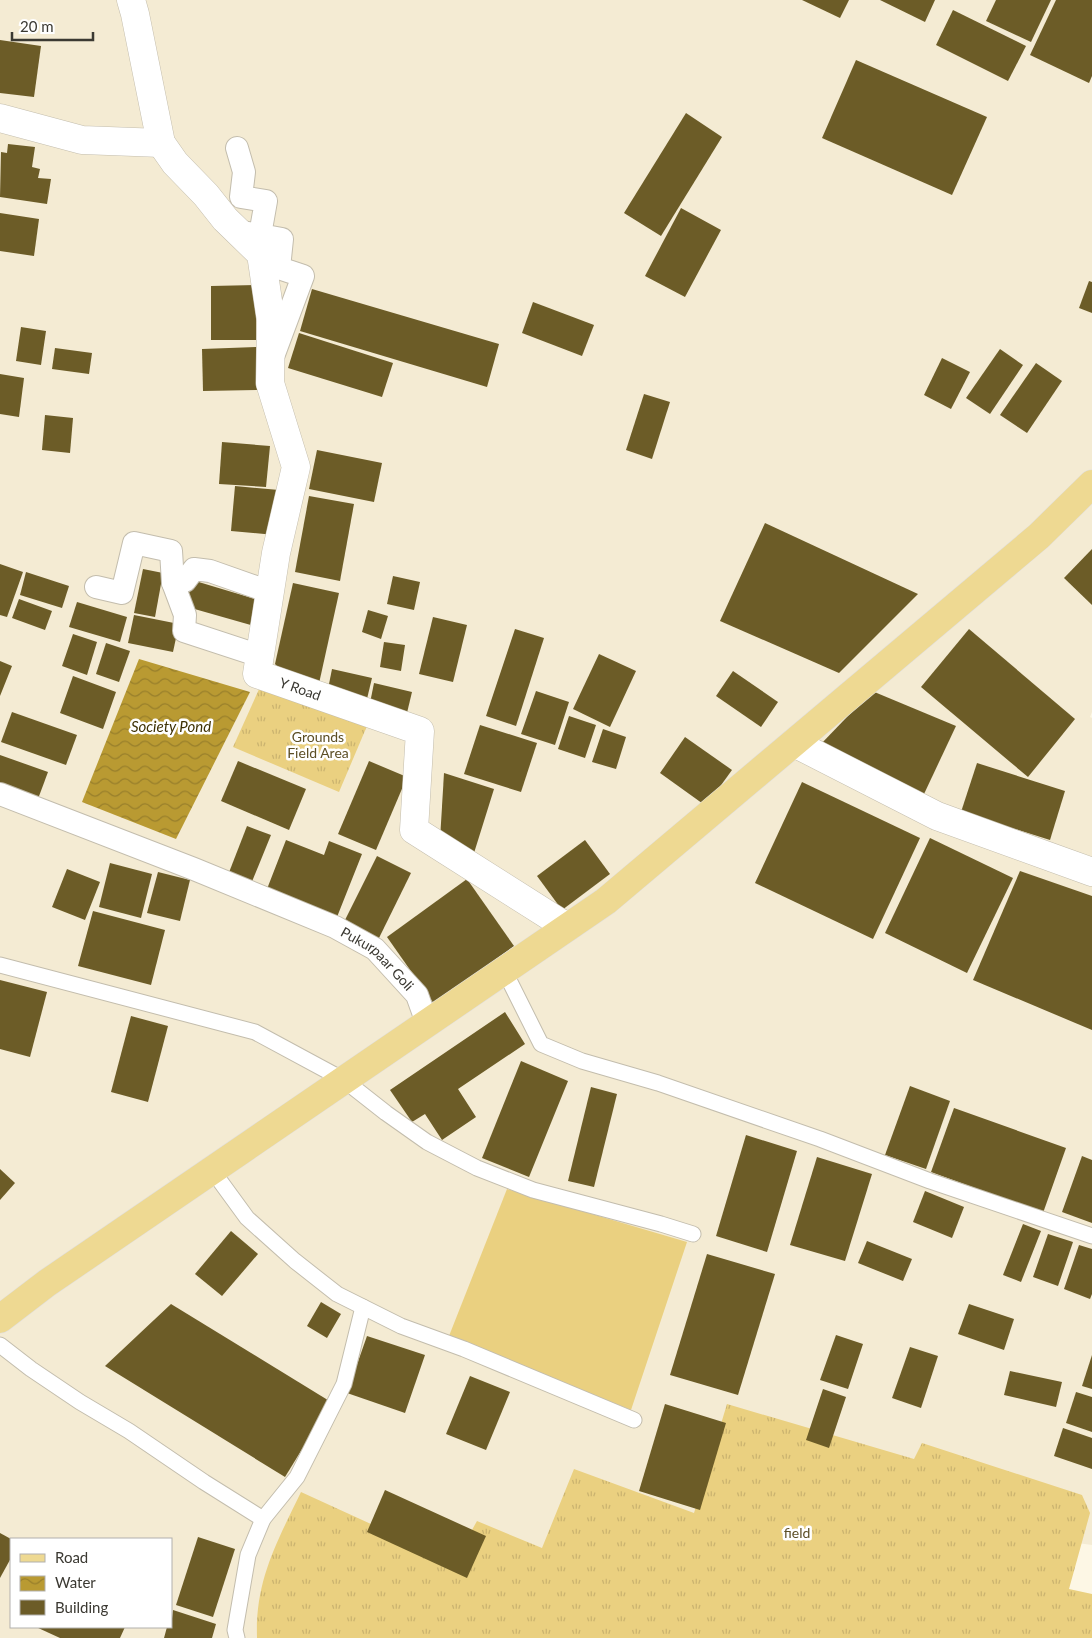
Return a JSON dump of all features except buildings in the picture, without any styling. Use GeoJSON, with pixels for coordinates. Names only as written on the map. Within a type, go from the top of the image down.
{"type":"FeatureCollection","features":[{"type":"Feature","properties":{"kind":"main road"},"geometry":{"type":"LineString","coordinates":[[0,1319],[47,1282],[606,901],[1039,536],[1092,484]]}},
{"type":"Feature","properties":{"kind":"street"},"geometry":{"type":"LineString","coordinates":[[0,118],[82,140],[162,144],[131,0]]}},
{"type":"Feature","properties":{"kind":"street","name":"Y Road"},"geometry":{"type":"LineString","coordinates":[[162,144],[176,163],[206,195],[225,219],[249,233],[261,254],[271,321],[270,384],[296,466],[276,553],[257,674],[420,731],[414,830],[567,927]]}},
{"type":"Feature","properties":{"kind":"street"},"geometry":{"type":"LineString","coordinates":[[237,148],[244,172],[241,197],[266,201],[249,233],[282,238],[279,268],[303,276],[270,364]]}},
{"type":"Feature","properties":{"kind":"street"},"geometry":{"type":"LineString","coordinates":[[96,587],[122,593],[134,542],[171,552],[173,583],[185,615],[184,630],[260,656]]}},
{"type":"Feature","properties":{"kind":"street"},"geometry":{"type":"LineString","coordinates":[[173,583],[185,581],[194,569],[210,571],[270,592]]}},
{"type":"Feature","properties":{"kind":"street"},"geometry":{"type":"LineString","coordinates":[[794,742],[937,816],[1092,872]]}},
{"type":"Feature","properties":{"kind":"street","name":"Pukurpaar Goli"},"geometry":{"type":"LineString","coordinates":[[0,794],[194,869],[335,927],[375,949],[417,994],[427,1023]]}},
{"type":"Feature","properties":{"kind":"lane"},"geometry":{"type":"LineString","coordinates":[[0,964],[255,1032],[344,1080],[427,1142],[477,1168],[533,1190],[693,1234]]}},
{"type":"Feature","properties":{"kind":"lane"},"geometry":{"type":"LineString","coordinates":[[504,970],[541,1044],[582,1061],[658,1083],[820,1139],[930,1181],[1092,1236]]}},
{"type":"Feature","properties":{"kind":"lane"},"geometry":{"type":"LineString","coordinates":[[212,1170],[247,1218],[295,1261],[337,1294],[401,1326],[464,1349],[634,1420]]}},
{"type":"Feature","properties":{"kind":"lane"},"geometry":{"type":"LineString","coordinates":[[237,1638],[235,1630],[248,1555],[263,1519],[297,1477],[344,1384],[364,1307]]}},
{"type":"Feature","properties":{"kind":"lane"},"geometry":{"type":"LineString","coordinates":[[0,1345],[31,1369],[80,1402],[129,1431],[263,1519]]}},
{"type":"Feature","properties":{"kind":"shaded area"},"geometry":{"type":"Polygon","coordinates":[[[0,0],[1092,0],[1092,712],[1090,717],[1092,718],[1092,1545],[736,1497],[681,1621],[298,1638],[0,1638],[0,0]]]}},
{"type":"Feature","properties":{"kind":"green space","name":"Grounds Field Area"},"geometry":{"type":"Polygon","coordinates":[[[260,687],[367,726],[339,792],[233,747],[260,687]]]}},
{"type":"Feature","properties":{"kind":"green space"},"geometry":{"type":"Polygon","coordinates":[[[507,1189],[687,1242],[631,1410],[449,1336],[507,1189]]]}},
{"type":"Feature","properties":{"kind":"green space","name":"field"},"geometry":{"type":"Polygon","coordinates":[[[727,1404],[914,1459],[922,1443],[1082,1495],[1090,1513],[1069,1589],[1092,1594],[1092,1638],[257,1638],[257,1617],[260,1598],[269,1562],[301,1492],[454,1562],[477,1521],[542,1548],[574,1469],[694,1513],[727,1404]]]}},
{"type":"Feature","properties":{"kind":"water","name":"Society Pond"},"geometry":{"type":"Polygon","coordinates":[[[139,659],[250,692],[176,839],[82,802],[139,659]]]}}]}
